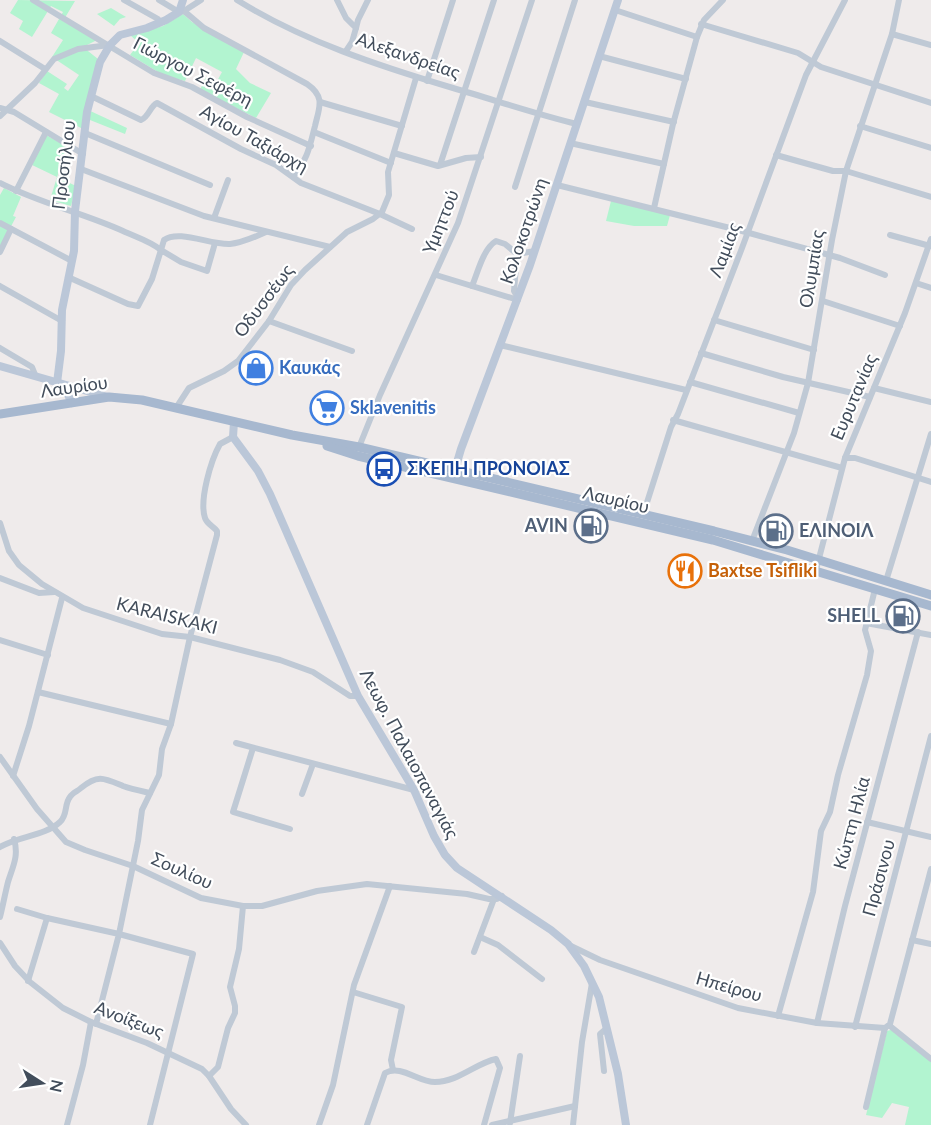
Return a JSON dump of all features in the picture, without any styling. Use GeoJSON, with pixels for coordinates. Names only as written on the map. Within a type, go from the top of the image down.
{"type":"FeatureCollection","features":[{"type":"Feature","properties":{"kind":"main road","name":"Λαυρίου"},"geometry":{"type":"LineString","coordinates":[[0,414],[109,397],[142,400],[292,435],[359,447],[453,474],[713,540],[931,606]]}},
{"type":"Feature","properties":{"kind":"main road","name":"Λαυρίου"},"geometry":{"type":"LineString","coordinates":[[292,435],[358,456],[643,514],[752,541],[931,595]]}},
{"type":"Feature","properties":{"kind":"street","name":"Γιώργου Σεφέρη"},"geometry":{"type":"LineString","coordinates":[[33,0],[154,73],[192,87],[247,117],[311,146]]}},
{"type":"Feature","properties":{"kind":"street"},"geometry":{"type":"LineString","coordinates":[[124,0],[158,19],[160,23]]}},
{"type":"Feature","properties":{"kind":"street"},"geometry":{"type":"LineString","coordinates":[[159,0],[182,12],[204,28],[311,87],[320,102],[320,111],[311,146],[293,177]]}},
{"type":"Feature","properties":{"kind":"street"},"geometry":{"type":"LineString","coordinates":[[182,12],[183,0]]}},
{"type":"Feature","properties":{"kind":"street"},"geometry":{"type":"LineString","coordinates":[[0,116],[4,109],[35,83],[54,58],[74,50],[110,45],[120,35],[160,23],[201,0]]}},
{"type":"Feature","properties":{"kind":"street","name":"Αλεξανδρείας"},"geometry":{"type":"LineString","coordinates":[[237,0],[291,29],[416,78],[538,115],[577,124]]}},
{"type":"Feature","properties":{"kind":"street"},"geometry":{"type":"LineString","coordinates":[[337,0],[346,18],[356,28]]}},
{"type":"Feature","properties":{"kind":"street"},"geometry":{"type":"LineString","coordinates":[[346,51],[352,42],[358,20],[368,0]]}},
{"type":"Feature","properties":{"kind":"street"},"geometry":{"type":"LineString","coordinates":[[427,81],[453,0]]}},
{"type":"Feature","properties":{"kind":"street"},"geometry":{"type":"LineString","coordinates":[[440,165],[494,0]]}},
{"type":"Feature","properties":{"kind":"street","name":"Υμηττού"},"geometry":{"type":"LineString","coordinates":[[359,447],[380,395],[458,223],[532,0]]}},
{"type":"Feature","properties":{"kind":"street"},"geometry":{"type":"LineString","coordinates":[[515,187],[575,0]]}},
{"type":"Feature","properties":{"kind":"street","name":"Κολοκοτρώνη"},"geometry":{"type":"LineString","coordinates":[[453,474],[535,251],[618,0]]}},
{"type":"Feature","properties":{"kind":"street"},"geometry":{"type":"LineString","coordinates":[[654,208],[674,122],[701,24],[722,0]]}},
{"type":"Feature","properties":{"kind":"street","name":"Λαμίας"},"geometry":{"type":"LineString","coordinates":[[643,514],[673,420],[748,232],[806,75],[845,0]]}},
{"type":"Feature","properties":{"kind":"street","name":"Ολυμπίας"},"geometry":{"type":"LineString","coordinates":[[752,541],[800,413],[808,383],[829,255],[846,171],[892,34],[899,0]]}},
{"type":"Feature","properties":{"kind":"street"},"geometry":{"type":"LineString","coordinates":[[615,10],[697,37]]}},
{"type":"Feature","properties":{"kind":"street"},"geometry":{"type":"LineString","coordinates":[[701,24],[798,53],[812,62],[931,103]]}},
{"type":"Feature","properties":{"kind":"street"},"geometry":{"type":"LineString","coordinates":[[892,34],[931,45]]}},
{"type":"Feature","properties":{"kind":"street"},"geometry":{"type":"LineString","coordinates":[[0,41],[45,69]]}},
{"type":"Feature","properties":{"kind":"street","name":"Προσήλιου"},"geometry":{"type":"LineString","coordinates":[[60,384],[62,321],[75,240],[75,211],[85,133],[100,62],[110,45]]}},
{"type":"Feature","properties":{"kind":"street"},"geometry":{"type":"LineString","coordinates":[[599,56],[686,79]]}},
{"type":"Feature","properties":{"kind":"street"},"geometry":{"type":"LineString","coordinates":[[380,214],[389,195],[388,177],[391,163],[416,78]]}},
{"type":"Feature","properties":{"kind":"street","name":"Αγίου Ταξιάρχη"},"geometry":{"type":"LineString","coordinates":[[91,96],[141,120],[146,118],[154,105],[159,104],[241,149],[276,165],[307,185],[412,229]]}},
{"type":"Feature","properties":{"kind":"street"},"geometry":{"type":"LineString","coordinates":[[320,102],[402,126]]}},
{"type":"Feature","properties":{"kind":"street"},"geometry":{"type":"LineString","coordinates":[[585,102],[674,122]]}},
{"type":"Feature","properties":{"kind":"street"},"geometry":{"type":"LineString","coordinates":[[4,109],[83,154]]}},
{"type":"Feature","properties":{"kind":"street"},"geometry":{"type":"LineString","coordinates":[[860,126],[931,148]]}},
{"type":"Feature","properties":{"kind":"street"},"geometry":{"type":"LineString","coordinates":[[16,191],[46,132]]}},
{"type":"Feature","properties":{"kind":"street"},"geometry":{"type":"LineString","coordinates":[[314,132],[391,163]]}},
{"type":"Feature","properties":{"kind":"street"},"geometry":{"type":"LineString","coordinates":[[85,133],[210,185]]}},
{"type":"Feature","properties":{"kind":"street"},"geometry":{"type":"LineString","coordinates":[[570,143],[664,164]]}},
{"type":"Feature","properties":{"kind":"street"},"geometry":{"type":"LineString","coordinates":[[394,153],[440,165],[466,158],[481,157]]}},
{"type":"Feature","properties":{"kind":"street"},"geometry":{"type":"LineString","coordinates":[[776,155],[834,171],[846,171],[931,197]]}},
{"type":"Feature","properties":{"kind":"street"},"geometry":{"type":"LineString","coordinates":[[81,169],[192,212],[330,247]]}},
{"type":"Feature","properties":{"kind":"street"},"geometry":{"type":"LineString","coordinates":[[214,218],[228,180]]}},
{"type":"Feature","properties":{"kind":"street"},"geometry":{"type":"LineString","coordinates":[[0,183],[148,242],[181,262],[207,271],[215,243]]}},
{"type":"Feature","properties":{"kind":"street"},"geometry":{"type":"LineString","coordinates":[[557,185],[748,232],[829,255],[885,275]]}},
{"type":"Feature","properties":{"kind":"street","name":"Οδυσσέως"},"geometry":{"type":"LineString","coordinates":[[176,408],[189,388],[224,371],[238,361],[269,321],[291,285],[330,247],[355,227],[380,214]]}},
{"type":"Feature","properties":{"kind":"street"},"geometry":{"type":"LineString","coordinates":[[0,223],[72,261]]}},
{"type":"Feature","properties":{"kind":"street"},"geometry":{"type":"LineString","coordinates":[[0,252],[11,229]]}},
{"type":"Feature","properties":{"kind":"street"},"geometry":{"type":"LineString","coordinates":[[68,277],[128,304],[138,306],[152,279],[164,240],[172,236],[232,244],[266,232]]}},
{"type":"Feature","properties":{"kind":"street"},"geometry":{"type":"LineString","coordinates":[[890,235],[930,244]]}},
{"type":"Feature","properties":{"kind":"street"},"geometry":{"type":"LineString","coordinates":[[472,286],[492,242],[505,244],[517,254],[535,251]]}},
{"type":"Feature","properties":{"kind":"street","name":"Ευρυτανίας"},"geometry":{"type":"LineString","coordinates":[[816,570],[845,458],[900,326],[930,244]]}},
{"type":"Feature","properties":{"kind":"street"},"geometry":{"type":"LineString","coordinates":[[517,254],[514,291],[518,299]]}},
{"type":"Feature","properties":{"kind":"street"},"geometry":{"type":"LineString","coordinates":[[436,275],[518,299]]}},
{"type":"Feature","properties":{"kind":"street"},"geometry":{"type":"LineString","coordinates":[[916,283],[931,288]]}},
{"type":"Feature","properties":{"kind":"street"},"geometry":{"type":"LineString","coordinates":[[0,286],[62,321]]}},
{"type":"Feature","properties":{"kind":"street"},"geometry":{"type":"LineString","coordinates":[[823,302],[900,326]]}},
{"type":"Feature","properties":{"kind":"street"},"geometry":{"type":"LineString","coordinates":[[714,320],[814,350]]}},
{"type":"Feature","properties":{"kind":"street"},"geometry":{"type":"LineString","coordinates":[[269,321],[352,351]]}},
{"type":"Feature","properties":{"kind":"street"},"geometry":{"type":"LineString","coordinates":[[500,345],[686,390]]}},
{"type":"Feature","properties":{"kind":"street"},"geometry":{"type":"LineString","coordinates":[[0,348],[32,367],[37,378]]}},
{"type":"Feature","properties":{"kind":"street"},"geometry":{"type":"LineString","coordinates":[[701,353],[808,383],[870,397]]}},
{"type":"Feature","properties":{"kind":"street"},"geometry":{"type":"LineString","coordinates":[[0,366],[109,397]]}},
{"type":"Feature","properties":{"kind":"street"},"geometry":{"type":"LineString","coordinates":[[690,382],[800,413]]}},
{"type":"Feature","properties":{"kind":"street"},"geometry":{"type":"LineString","coordinates":[[60,384],[72,403]]}},
{"type":"Feature","properties":{"kind":"street"},"geometry":{"type":"LineString","coordinates":[[874,388],[931,402]]}},
{"type":"Feature","properties":{"kind":"street"},"geometry":{"type":"LineString","coordinates":[[673,420],[842,468]]}},
{"type":"Feature","properties":{"kind":"street"},"geometry":{"type":"LineString","coordinates":[[67,1125],[119,934],[142,810],[159,775],[162,749],[171,724],[190,637],[217,535],[217,531],[204,515],[207,481],[220,444],[233,437],[234,422]]}},
{"type":"Feature","properties":{"kind":"street"},"geometry":{"type":"LineString","coordinates":[[886,581],[931,434]]}},
{"type":"Feature","properties":{"kind":"street","name":"Λεωφ. Παλαιοπαναγιάς"},"geometry":{"type":"LineString","coordinates":[[233,437],[258,471],[270,494],[358,696],[414,790],[437,843],[449,861],[498,898],[551,930],[568,944],[593,983],[599,997],[618,1074],[626,1125]]}},
{"type":"Feature","properties":{"kind":"street"},"geometry":{"type":"LineString","coordinates":[[845,458],[855,458],[931,482]]}},
{"type":"Feature","properties":{"kind":"street","name":"KARAISKAKI"},"geometry":{"type":"LineString","coordinates":[[0,524],[13,558],[31,576],[62,598],[95,614],[159,633],[190,637],[293,664],[319,676],[350,696],[358,696]]}},
{"type":"Feature","properties":{"kind":"street"},"geometry":{"type":"LineString","coordinates":[[0,578],[39,593],[54,592]]}},
{"type":"Feature","properties":{"kind":"street"},"geometry":{"type":"LineString","coordinates":[[778,1016],[813,892],[821,831],[830,812],[838,775],[851,736],[869,666],[871,651],[866,637],[866,623],[875,589]]}},
{"type":"Feature","properties":{"kind":"street"},"geometry":{"type":"LineString","coordinates":[[13,776],[38,692],[62,598]]}},
{"type":"Feature","properties":{"kind":"street"},"geometry":{"type":"LineString","coordinates":[[866,623],[931,635]]}},
{"type":"Feature","properties":{"kind":"street","name":"Κώττη Ηλία"},"geometry":{"type":"LineString","coordinates":[[817,1023],[867,822],[918,632]]}},
{"type":"Feature","properties":{"kind":"street"},"geometry":{"type":"LineString","coordinates":[[0,640],[48,655]]}},
{"type":"Feature","properties":{"kind":"street"},"geometry":{"type":"LineString","coordinates":[[38,692],[171,724]]}},
{"type":"Feature","properties":{"kind":"street","name":"Πράσινου"},"geometry":{"type":"LineString","coordinates":[[855,1027],[931,736]]}},
{"type":"Feature","properties":{"kind":"street"},"geometry":{"type":"LineString","coordinates":[[236,743],[414,790]]}},
{"type":"Feature","properties":{"kind":"street"},"geometry":{"type":"LineString","coordinates":[[253,748],[233,812],[290,829]]}},
{"type":"Feature","properties":{"kind":"street","name":"Σουλίου"},"geometry":{"type":"LineString","coordinates":[[0,757],[51,828],[72,845],[133,866],[201,898],[243,906],[268,905],[306,894],[367,884],[498,898]]}},
{"type":"Feature","properties":{"kind":"street"},"geometry":{"type":"LineString","coordinates":[[302,794],[313,764]]}},
{"type":"Feature","properties":{"kind":"street"},"geometry":{"type":"LineString","coordinates":[[0,847],[14,839],[51,828],[63,818],[70,796],[92,780],[109,779],[124,786],[150,792]]}},
{"type":"Feature","properties":{"kind":"street"},"geometry":{"type":"LineString","coordinates":[[867,822],[931,837]]}},
{"type":"Feature","properties":{"kind":"street"},"geometry":{"type":"LineString","coordinates":[[0,917],[16,861],[17,848],[14,839]]}},
{"type":"Feature","properties":{"kind":"street"},"geometry":{"type":"LineString","coordinates":[[866,1107],[931,869]]}},
{"type":"Feature","properties":{"kind":"street"},"geometry":{"type":"LineString","coordinates":[[319,1125],[333,1085],[353,992],[390,886]]}},
{"type":"Feature","properties":{"kind":"street"},"geometry":{"type":"LineString","coordinates":[[474,952],[498,898]]}},
{"type":"Feature","properties":{"kind":"street"},"geometry":{"type":"LineString","coordinates":[[209,1076],[218,1067],[234,1012],[235,1005],[230,987],[239,949],[243,906]]}},
{"type":"Feature","properties":{"kind":"street"},"geometry":{"type":"LineString","coordinates":[[17,909],[193,954],[150,1125]]}},
{"type":"Feature","properties":{"kind":"street"},"geometry":{"type":"LineString","coordinates":[[28,981],[47,918]]}},
{"type":"Feature","properties":{"kind":"street"},"geometry":{"type":"LineString","coordinates":[[480,937],[498,945],[542,979]]}},
{"type":"Feature","properties":{"kind":"street"},"geometry":{"type":"LineString","coordinates":[[912,940],[931,944]]}},
{"type":"Feature","properties":{"kind":"street","name":"Ανοίξεως"},"geometry":{"type":"LineString","coordinates":[[0,944],[28,981],[63,1008],[93,1023],[198,1066],[209,1076],[246,1125]]}},
{"type":"Feature","properties":{"kind":"street","name":"Ηπείρου"},"geometry":{"type":"LineString","coordinates":[[568,944],[600,960],[716,1001],[817,1023],[855,1027],[888,1027]]}},
{"type":"Feature","properties":{"kind":"street"},"geometry":{"type":"LineString","coordinates":[[573,1125],[582,1042],[593,983]]}},
{"type":"Feature","properties":{"kind":"street"},"geometry":{"type":"LineString","coordinates":[[353,992],[402,1007],[391,1060],[393,1070]]}},
{"type":"Feature","properties":{"kind":"street"},"geometry":{"type":"LineString","coordinates":[[888,1027],[931,1059]]}},
{"type":"Feature","properties":{"kind":"street"},"geometry":{"type":"LineString","coordinates":[[604,1071],[600,1034],[607,1028]]}},
{"type":"Feature","properties":{"kind":"street"},"geometry":{"type":"LineString","coordinates":[[510,1124],[520,1056]]}},
{"type":"Feature","properties":{"kind":"street"},"geometry":{"type":"LineString","coordinates":[[367,1125],[385,1073],[393,1070],[435,1082],[464,1074],[496,1059],[500,1068],[484,1125]]}},
{"type":"Feature","properties":{"kind":"street"},"geometry":{"type":"LineString","coordinates":[[492,1125],[510,1124],[575,1107]]}},
{"type":"Feature","properties":{"kind":"green space"},"geometry":{"type":"Polygon","coordinates":[[[18,0],[75,1],[63,21],[97,40],[83,47],[98,59],[86,109],[127,128],[125,134],[85,118],[83,129],[49,112],[59,94],[39,83],[47,71],[67,84],[64,88],[68,91],[79,75],[52,57],[63,40],[51,33],[63,12],[51,6],[32,37],[19,29],[23,21],[10,13],[18,0]]]}},
{"type":"Feature","properties":{"kind":"green space"},"geometry":{"type":"Polygon","coordinates":[[[111,8],[126,17],[120,19],[114,26],[97,14],[111,8]]]}},
{"type":"Feature","properties":{"kind":"green space"},"geometry":{"type":"Polygon","coordinates":[[[183,14],[192,22],[244,52],[236,69],[250,83],[271,93],[256,118],[200,90],[206,77],[216,83],[222,72],[196,58],[185,81],[163,75],[130,55],[139,43],[130,35],[163,26],[183,14]]]}},
{"type":"Feature","properties":{"kind":"green space"},"geometry":{"type":"Polygon","coordinates":[[[46,135],[68,147],[57,177],[32,165],[46,135]]]}},
{"type":"Feature","properties":{"kind":"green space"},"geometry":{"type":"Polygon","coordinates":[[[57,177],[76,186],[71,206],[50,200],[57,177]]]}},
{"type":"Feature","properties":{"kind":"green space"},"geometry":{"type":"Polygon","coordinates":[[[4,188],[21,197],[13,216],[16,217],[0,247],[0,195],[4,188]]]}},
{"type":"Feature","properties":{"kind":"green space"},"geometry":{"type":"Polygon","coordinates":[[[611,201],[670,215],[667,226],[634,226],[606,221],[611,201]]]}},
{"type":"Feature","properties":{"kind":"green space"},"geometry":{"type":"Polygon","coordinates":[[[894,1029],[931,1061],[931,1125],[905,1125],[909,1107],[892,1103],[882,1118],[866,1115],[887,1031],[894,1029]]]}},
{"type":"Feature","properties":{"kind":"place","name":"Καυκάς"},"geometry":{"type":"Point","coordinates":[256,368]}},
{"type":"Feature","properties":{"kind":"place","name":"Sklavenitis"},"geometry":{"type":"Point","coordinates":[327,408]}},
{"type":"Feature","properties":{"kind":"place","name":"ΣΚΕΠΗ ΠΡΟΝΟΙΑΣ"},"geometry":{"type":"Point","coordinates":[384,469]}},
{"type":"Feature","properties":{"kind":"place","name":"AVIN"},"geometry":{"type":"Point","coordinates":[591,526]}},
{"type":"Feature","properties":{"kind":"place","name":"ΕΛΙΝΟΙΛ"},"geometry":{"type":"Point","coordinates":[776,531]}},
{"type":"Feature","properties":{"kind":"place","name":"Baxtse Tsifliki"},"geometry":{"type":"Point","coordinates":[685,571]}},
{"type":"Feature","properties":{"kind":"place","name":"SHELL"},"geometry":{"type":"Point","coordinates":[903,616]}}]}
